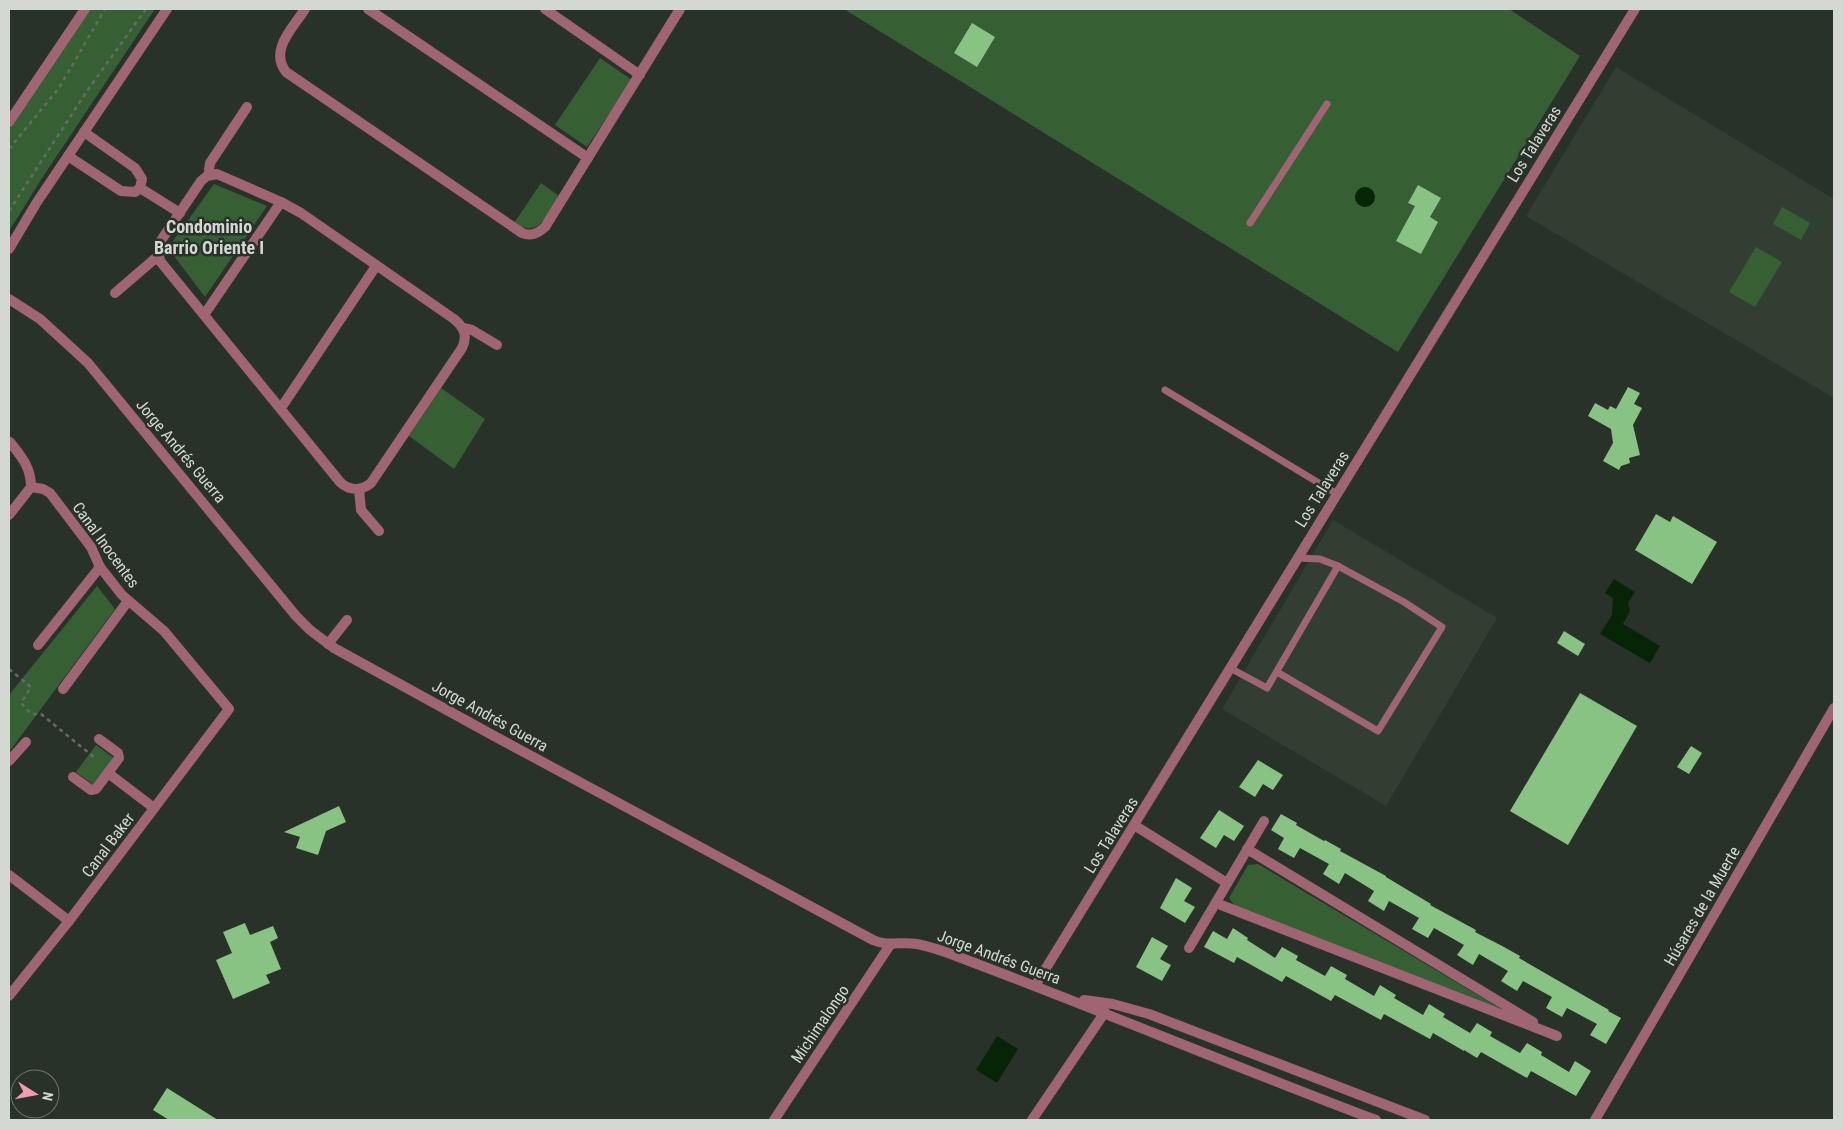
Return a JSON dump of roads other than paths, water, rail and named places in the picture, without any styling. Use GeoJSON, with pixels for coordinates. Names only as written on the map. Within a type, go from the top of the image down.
{"type":"FeatureCollection","features":[{"type":"Feature","properties":{"kind":"street"},"geometry":{"type":"LineString","coordinates":[[9,122],[85,9]]}},
{"type":"Feature","properties":{"kind":"street"},"geometry":{"type":"LineString","coordinates":[[9,248],[68,156],[167,9]]}},
{"type":"Feature","properties":{"kind":"street"},"geometry":{"type":"LineString","coordinates":[[305,9],[280,47],[279,61],[286,72],[526,235],[534,234],[545,227],[680,9]]}},
{"type":"Feature","properties":{"kind":"street"},"geometry":{"type":"LineString","coordinates":[[368,9],[588,158]]}},
{"type":"Feature","properties":{"kind":"street"},"geometry":{"type":"LineString","coordinates":[[545,9],[640,75]]}},
{"type":"Feature","properties":{"kind":"street","name":"Los Talaveras"},"geometry":{"type":"LineString","coordinates":[[1035,986],[1635,9]]}},
{"type":"Feature","properties":{"kind":"street"},"geometry":{"type":"LineString","coordinates":[[210,175],[210,163],[247,108]]}},
{"type":"Feature","properties":{"kind":"street"},"geometry":{"type":"LineString","coordinates":[[68,156],[121,191],[135,192],[140,188],[142,183],[141,175],[135,168],[84,132]]}},
{"type":"Feature","properties":{"kind":"street"},"geometry":{"type":"LineString","coordinates":[[463,328],[465,338],[462,348],[371,483],[365,488],[352,489],[343,484],[161,263],[158,256],[160,242],[201,181],[210,175],[224,176],[281,202],[300,213],[454,319],[463,328],[472,330],[497,345]]}},
{"type":"Feature","properties":{"kind":"street"},"geometry":{"type":"LineString","coordinates":[[140,188],[180,212]]}},
{"type":"Feature","properties":{"kind":"street"},"geometry":{"type":"LineString","coordinates":[[204,315],[281,202]]}},
{"type":"Feature","properties":{"kind":"street"},"geometry":{"type":"LineString","coordinates":[[115,293],[158,256]]}},
{"type":"Feature","properties":{"kind":"street"},"geometry":{"type":"LineString","coordinates":[[281,408],[376,266]]}},
{"type":"Feature","properties":{"kind":"street","name":"Jorge Andrés Guerra"},"geometry":{"type":"LineString","coordinates":[[9,300],[40,319],[88,363],[296,616],[328,644],[496,737],[873,940],[882,944],[915,944],[929,947],[1105,1012],[1254,1074],[1376,1120]]}},
{"type":"Feature","properties":{"kind":"street"},"geometry":{"type":"LineString","coordinates":[[9,514],[31,487],[27,465],[10,442]]}},
{"type":"Feature","properties":{"kind":"street","name":"Canal Inocentes"},"geometry":{"type":"LineString","coordinates":[[31,487],[43,489],[50,493],[91,547],[100,567],[128,601],[164,631],[229,710]]}},
{"type":"Feature","properties":{"kind":"street"},"geometry":{"type":"LineString","coordinates":[[359,489],[361,510],[379,531]]}},
{"type":"Feature","properties":{"kind":"street"},"geometry":{"type":"LineString","coordinates":[[38,645],[100,567]]}},
{"type":"Feature","properties":{"kind":"street"},"geometry":{"type":"LineString","coordinates":[[63,689],[128,601]]}},
{"type":"Feature","properties":{"kind":"street"},"geometry":{"type":"LineString","coordinates":[[328,644],[347,620]]}},
{"type":"Feature","properties":{"kind":"street","name":"Húsares de la Muerte"},"geometry":{"type":"LineString","coordinates":[[1595,1120],[1834,708]]}},
{"type":"Feature","properties":{"kind":"street","name":"Canal Baker"},"geometry":{"type":"LineString","coordinates":[[9,996],[69,921],[229,710]]}},
{"type":"Feature","properties":{"kind":"street"},"geometry":{"type":"LineString","coordinates":[[73,777],[91,790],[96,789],[119,758],[118,753],[99,739]]}},
{"type":"Feature","properties":{"kind":"street"},"geometry":{"type":"LineString","coordinates":[[9,760],[26,742]]}},
{"type":"Feature","properties":{"kind":"street"},"geometry":{"type":"LineString","coordinates":[[108,773],[154,808]]}},
{"type":"Feature","properties":{"kind":"street"},"geometry":{"type":"LineString","coordinates":[[1189,948],[1264,821]]}},
{"type":"Feature","properties":{"kind":"street"},"geometry":{"type":"LineString","coordinates":[[1134,825],[1227,883]]}},
{"type":"Feature","properties":{"kind":"street"},"geometry":{"type":"LineString","coordinates":[[1216,903],[1557,1036],[1248,849]]}},
{"type":"Feature","properties":{"kind":"street"},"geometry":{"type":"LineString","coordinates":[[9,875],[69,921]]}},
{"type":"Feature","properties":{"kind":"street","name":"Michimalongo"},"geometry":{"type":"LineString","coordinates":[[774,1120],[890,945]]}},
{"type":"Feature","properties":{"kind":"street","name":"Jorge Andrés Guerra"},"geometry":{"type":"LineString","coordinates":[[1068,998],[1114,1004],[1149,1014],[1426,1120]]}},
{"type":"Feature","properties":{"kind":"street"},"geometry":{"type":"LineString","coordinates":[[1032,1120],[1105,1012]]}},
{"type":"Feature","properties":{"kind":"lane"},"geometry":{"type":"LineString","coordinates":[[1250,223],[1326,104]]}},
{"type":"Feature","properties":{"kind":"lane"},"geometry":{"type":"LineString","coordinates":[[1165,390],[1338,494]]}},
{"type":"Feature","properties":{"kind":"lane"},"geometry":{"type":"LineString","coordinates":[[1277,672],[1378,731],[1442,627],[1404,602],[1338,566],[1320,559],[1298,558]]}},
{"type":"Feature","properties":{"kind":"lane"},"geometry":{"type":"LineString","coordinates":[[1230,668],[1267,688],[1338,566]]}},
{"type":"Feature","properties":{"kind":"district","name":"Condominio Barrio Oriente I"},"geometry":{"type":"Point","coordinates":[209,236]}}]}
